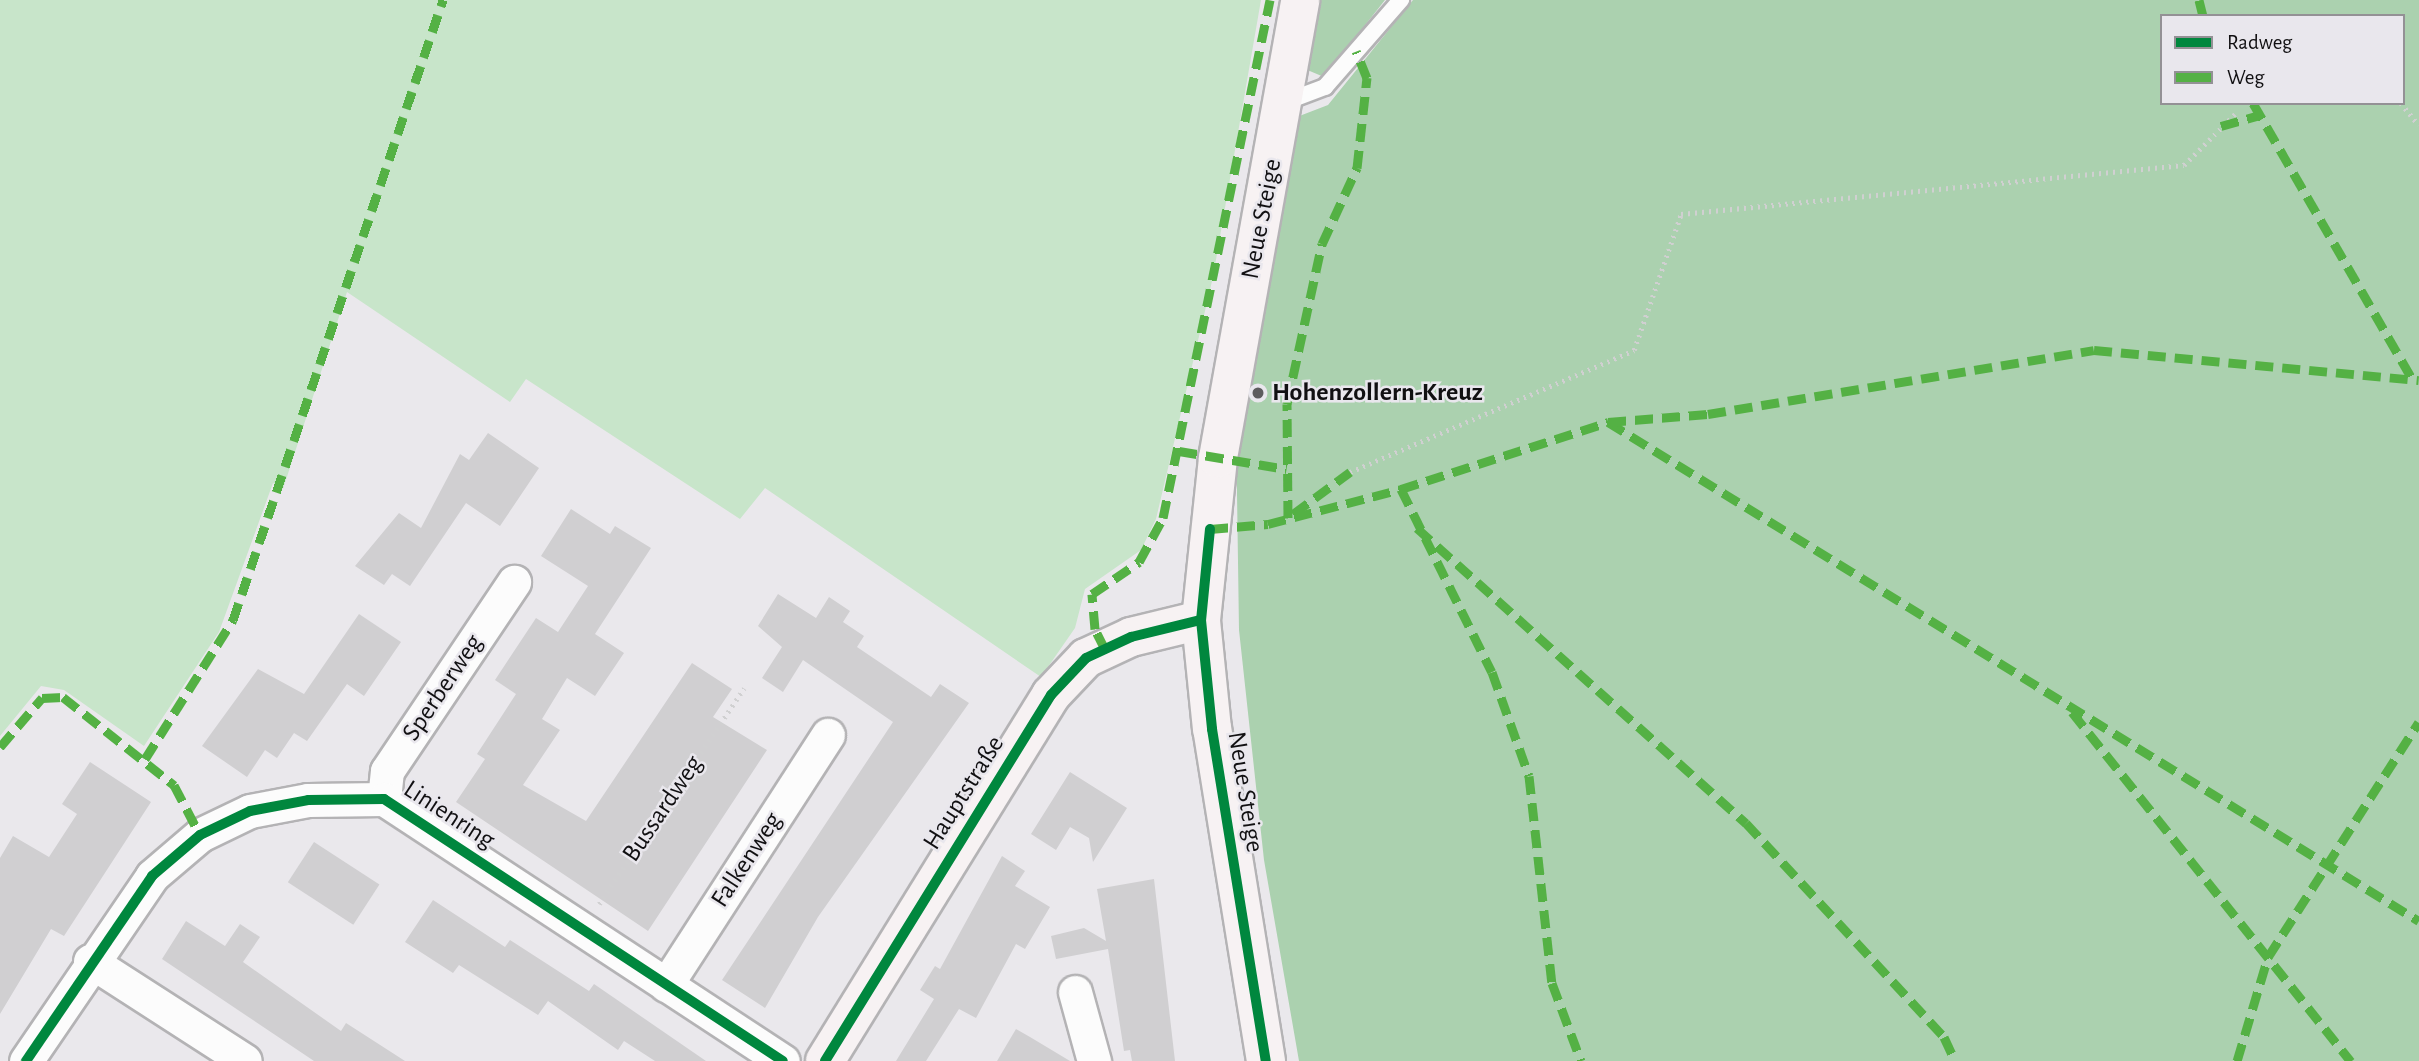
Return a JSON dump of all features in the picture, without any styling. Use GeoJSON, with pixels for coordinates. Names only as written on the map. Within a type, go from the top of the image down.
{"type":"FeatureCollection","features":[{"type":"Feature","properties":{"kind":"main road","name":"Neue Steige"},"geometry":{"type":"LineString","coordinates":[[1266,1061],[1212,729],[1201,620],[1217,458],[1284,102],[1300,0]]}},
{"type":"Feature","properties":{"kind":"main road","name":"Hauptstraße"},"geometry":{"type":"LineString","coordinates":[[825,1061],[1051,695],[1086,657],[1131,637],[1201,620]]}},
{"type":"Feature","properties":{"kind":"street","name":"Sperberweg"},"geometry":{"type":"LineString","coordinates":[[384,799],[387,771],[514,582]]}},
{"type":"Feature","properties":{"kind":"street","name":"Falkenweg"},"geometry":{"type":"LineString","coordinates":[[666,985],[828,736]]}},
{"type":"Feature","properties":{"kind":"street","name":"Linienring"},"geometry":{"type":"LineString","coordinates":[[26,1061],[90,961],[152,876],[200,835],[250,811],[308,800],[384,799],[783,1061]]}},
{"type":"Feature","properties":{"kind":"street"},"geometry":{"type":"LineString","coordinates":[[90,961],[245,1061]]}},
{"type":"Feature","properties":{"kind":"street"},"geometry":{"type":"LineString","coordinates":[[1075,992],[1094,1061]]}},
{"type":"Feature","properties":{"kind":"lane"},"geometry":{"type":"LineString","coordinates":[[1284,102],[1325,87],[1401,0]]}},
{"type":"Feature","properties":{"kind":"path"},"geometry":{"type":"LineString","coordinates":[[2404,105],[2419,125]]}},
{"type":"Feature","properties":{"kind":"path"},"geometry":{"type":"LineString","coordinates":[[1350,472],[1634,350],[1681,214],[2185,165],[2235,114]]}},
{"type":"Feature","properties":{"kind":"green space"},"geometry":{"type":"Polygon","coordinates":[[[0,0],[1261,0],[1213,277],[1156,519],[1141,550],[1085,589],[1075,628],[1041,677],[765,488],[740,519],[526,379],[510,402],[347,292],[283,489],[273,483],[219,632],[144,746],[64,690],[41,686],[0,736],[0,0]]]}},
{"type":"Feature","properties":{"kind":"green space"},"geometry":{"type":"Polygon","coordinates":[[[1316,0],[1385,0],[1324,77],[1305,69],[1316,0]]]}},
{"type":"Feature","properties":{"kind":"green space"},"geometry":{"type":"Polygon","coordinates":[[[1413,0],[2419,0],[2419,1061],[1299,1061],[1264,860],[1239,630],[1236,425],[1289,120],[1328,105],[1413,0]]]}},
{"type":"Feature","properties":{"kind":"building"},"geometry":{"type":"Polygon","coordinates":[[[488,433],[539,468],[500,526],[466,503],[410,586],[392,574],[384,585],[355,566],[399,513],[421,528],[460,454],[469,460],[488,433]]]}},
{"type":"Feature","properties":{"kind":"building"},"geometry":{"type":"Polygon","coordinates":[[[571,509],[610,534],[615,526],[651,548],[595,634],[624,653],[595,696],[567,678],[542,719],[560,730],[523,785],[586,821],[692,663],[732,689],[713,717],[767,750],[648,931],[456,802],[485,759],[477,754],[516,694],[495,680],[536,618],[558,632],[588,586],[541,556],[571,509]]]}},
{"type":"Feature","properties":{"kind":"building"},"geometry":{"type":"Polygon","coordinates":[[[778,594],[816,618],[829,597],[850,611],[843,622],[864,636],[857,647],[931,697],[940,684],[969,703],[818,917],[765,1008],[722,980],[893,722],[803,660],[783,692],[762,678],[782,647],[758,626],[778,594]]]}},
{"type":"Feature","properties":{"kind":"building"},"geometry":{"type":"Polygon","coordinates":[[[359,614],[401,642],[364,696],[347,684],[307,741],[294,733],[277,758],[265,750],[247,777],[202,746],[258,669],[304,694],[359,614]]]}},
{"type":"Feature","properties":{"kind":"building"},"geometry":{"type":"Polygon","coordinates":[[[90,762],[151,802],[64,936],[51,929],[0,1014],[0,858],[13,836],[49,857],[77,814],[62,804],[90,762]]]}},
{"type":"Feature","properties":{"kind":"building"},"geometry":{"type":"Polygon","coordinates":[[[1070,772],[1127,808],[1093,862],[1089,838],[1070,827],[1056,850],[1031,834],[1070,772]]]}},
{"type":"Feature","properties":{"kind":"building"},"geometry":{"type":"Polygon","coordinates":[[[314,842],[379,884],[353,925],[288,882],[314,842]]]}},
{"type":"Feature","properties":{"kind":"building"},"geometry":{"type":"Polygon","coordinates":[[[1002,856],[1025,871],[1015,886],[1050,907],[1025,949],[1016,944],[976,1018],[959,1009],[926,1061],[896,1061],[934,999],[920,990],[935,966],[940,969],[1002,856]]]}},
{"type":"Feature","properties":{"kind":"building"},"geometry":{"type":"Polygon","coordinates":[[[1154,879],[1175,1061],[1132,1061],[1130,1050],[1124,1051],[1108,949],[1056,959],[1051,936],[1084,928],[1106,941],[1097,889],[1154,879]]]}},
{"type":"Feature","properties":{"kind":"building"},"geometry":{"type":"Polygon","coordinates":[[[433,900],[505,947],[510,940],[589,991],[594,984],[706,1061],[655,1061],[624,1041],[618,1050],[548,1001],[538,1015],[459,965],[453,973],[405,942],[433,900]]]}},
{"type":"Feature","properties":{"kind":"building"},"geometry":{"type":"Polygon","coordinates":[[[186,921],[225,946],[240,924],[260,937],[243,962],[341,1031],[346,1023],[405,1061],[314,1061],[162,959],[186,921]]]}},
{"type":"Feature","properties":{"kind":"building"},"geometry":{"type":"Polygon","coordinates":[[[1016,1029],[1030,1037],[1070,1061],[997,1061],[1016,1029]]]}},
{"type":"Feature","properties":{"kind":"marked path"},"geometry":{"type":"LineString","coordinates":[[145,759],[233,620],[443,0]]}},
{"type":"Feature","properties":{"kind":"marked path"},"geometry":{"type":"LineString","coordinates":[[1105,649],[1095,629],[1092,594],[1139,562],[1163,518],[1270,0]]}},
{"type":"Feature","properties":{"kind":"marked path"},"geometry":{"type":"LineString","coordinates":[[2199,0],[2202,14]]}},
{"type":"Feature","properties":{"kind":"marked path"},"geometry":{"type":"LineString","coordinates":[[1288,518],[1287,404],[1322,244],[1357,168],[1367,78],[1356,51]]}},
{"type":"Feature","properties":{"kind":"marked path"},"geometry":{"type":"LineString","coordinates":[[2254,105],[2413,380]]}},
{"type":"Feature","properties":{"kind":"marked path"},"geometry":{"type":"LineString","coordinates":[[2221,126],[2260,115]]}},
{"type":"Feature","properties":{"kind":"marked path"},"geometry":{"type":"LineString","coordinates":[[1210,529],[1268,524],[1401,489],[1608,422],[1708,414],[2094,350],[2419,380]]}},
{"type":"Feature","properties":{"kind":"marked path"},"geometry":{"type":"LineString","coordinates":[[1608,422],[2419,921]]}},
{"type":"Feature","properties":{"kind":"marked path"},"geometry":{"type":"LineString","coordinates":[[1179,451],[1286,469]]}},
{"type":"Feature","properties":{"kind":"marked path"},"geometry":{"type":"LineString","coordinates":[[1293,514],[1350,472]]}},
{"type":"Feature","properties":{"kind":"marked path"},"geometry":{"type":"LineString","coordinates":[[1401,489],[1492,672],[1529,776],[1552,983],[1581,1061]]}},
{"type":"Feature","properties":{"kind":"marked path"},"geometry":{"type":"LineString","coordinates":[[1417,528],[1746,823],[1944,1037],[1955,1061]]}},
{"type":"Feature","properties":{"kind":"marked path"},"geometry":{"type":"LineString","coordinates":[[0,747],[42,698],[63,697],[174,785],[200,835]]}},
{"type":"Feature","properties":{"kind":"marked path"},"geometry":{"type":"LineString","coordinates":[[2072,712],[2351,1061]]}},
{"type":"Feature","properties":{"kind":"marked path"},"geometry":{"type":"LineString","coordinates":[[2237,1061],[2268,957],[2419,722]]}},
{"type":"Feature","properties":{"kind":"cycle path"},"geometry":{"type":"LineString","coordinates":[[1210,529],[1201,620],[1212,729],[1266,1061]]}},
{"type":"Feature","properties":{"kind":"cycle path"},"geometry":{"type":"LineString","coordinates":[[825,1061],[1051,695],[1086,658],[1131,637],[1201,620]]}},
{"type":"Feature","properties":{"kind":"cycle path"},"geometry":{"type":"LineString","coordinates":[[26,1061],[152,876],[200,835],[250,811],[308,800],[384,799],[783,1061]]}},
{"type":"Feature","properties":{"kind":"place","name":"Hohenzollern-Kreuz"},"geometry":{"type":"Point","coordinates":[1258,393]}}]}
